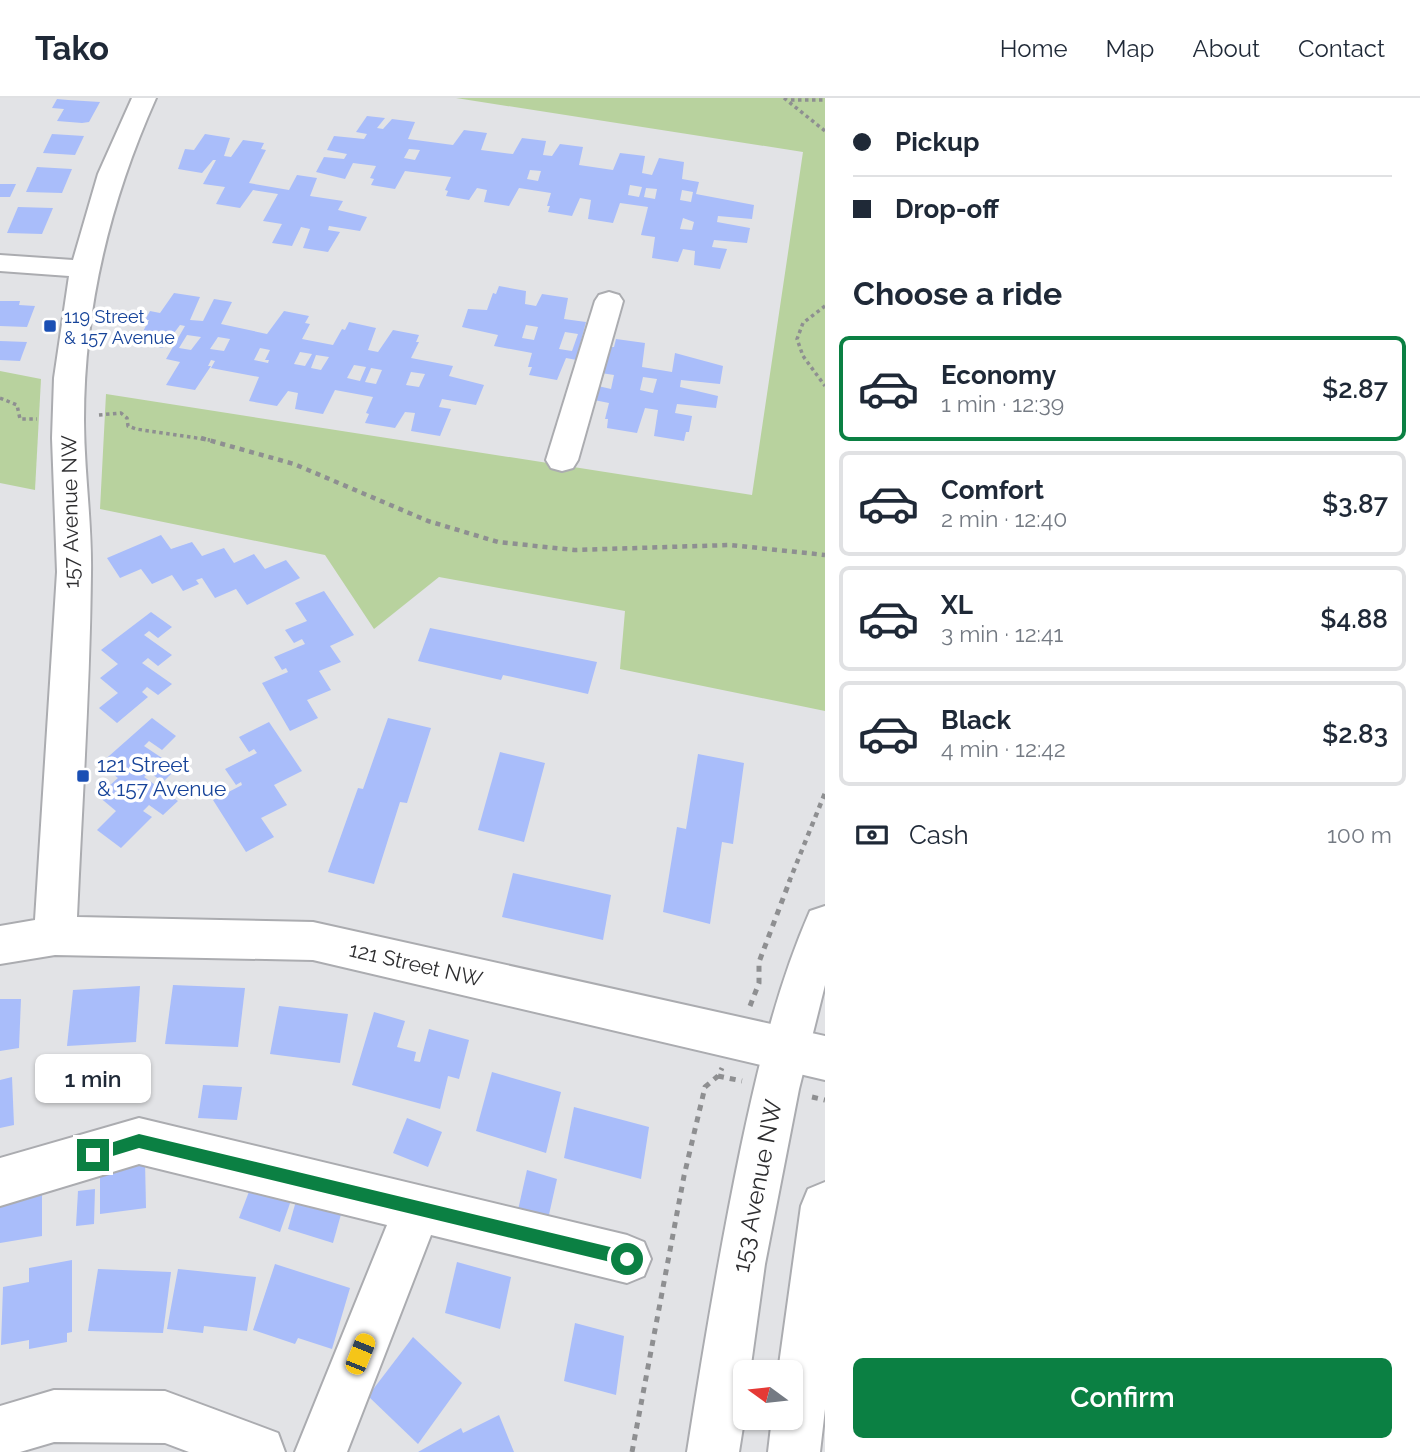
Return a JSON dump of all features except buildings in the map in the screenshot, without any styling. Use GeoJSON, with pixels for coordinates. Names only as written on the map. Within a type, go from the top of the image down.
{"type":"FeatureCollection","features":[{"type":"Feature","properties":{"kind":"street","name":"157 Avenue NW"},"geometry":{"type":"LineString","coordinates":[[55,936],[74,571],[68,418],[73,349],[84,269],[118,159],[144,98]]}},
{"type":"Feature","properties":{"kind":"street"},"geometry":{"type":"LineString","coordinates":[[0,263],[84,269]]}},
{"type":"Feature","properties":{"kind":"street"},"geometry":{"type":"LineString","coordinates":[[562,460],[609,301]]}},
{"type":"Feature","properties":{"kind":"street","name":"153 Avenue NW"},"geometry":{"type":"LineString","coordinates":[[713,1452],[741,1264],[805,1053],[825,925]]}},
{"type":"Feature","properties":{"kind":"street","name":"121 Street NW"},"geometry":{"type":"LineString","coordinates":[[0,945],[55,936],[313,941],[805,1053]]}},
{"type":"Feature","properties":{"kind":"street"},"geometry":{"type":"LineString","coordinates":[[0,1182],[139,1141],[627,1259]]}},
{"type":"Feature","properties":{"kind":"street"},"geometry":{"type":"LineString","coordinates":[[794,1452],[825,1206]]}},
{"type":"Feature","properties":{"kind":"street"},"geometry":{"type":"LineString","coordinates":[[321,1452],[418,1208]]}},
{"type":"Feature","properties":{"kind":"street"},"geometry":{"type":"LineString","coordinates":[[0,1432],[54,1416],[164,1417],[259,1452]]}},
{"type":"Feature","properties":{"kind":"path"},"geometry":{"type":"LineString","coordinates":[[786,99],[825,100]]}},
{"type":"Feature","properties":{"kind":"path"},"geometry":{"type":"LineString","coordinates":[[786,99],[825,131]]}},
{"type":"Feature","properties":{"kind":"path"},"geometry":{"type":"LineString","coordinates":[[825,306],[804,321],[797,337],[797,345],[825,386]]}},
{"type":"Feature","properties":{"kind":"path"},"geometry":{"type":"LineString","coordinates":[[127,423],[136,429],[217,441],[276,457],[448,530],[500,543],[574,552],[737,545],[783,548],[825,555]]}},
{"type":"Feature","properties":{"kind":"path"},"geometry":{"type":"LineString","coordinates":[[632,1452],[681,1190],[705,1087],[718,1076],[737,1038],[759,983],[759,962],[825,793]]}},
{"type":"Feature","properties":{"kind":"green space"},"geometry":{"type":"Polygon","coordinates":[[[456,98],[825,98],[825,711],[620,669],[625,611],[439,577],[374,629],[325,555],[100,509],[106,394],[752,495],[803,152],[456,98]]]}},
{"type":"Feature","properties":{"kind":"green space"},"geometry":{"type":"Polygon","coordinates":[[[0,371],[41,379],[35,490],[0,483],[0,371]]]}},
{"type":"Feature","properties":{"kind":"place","name":"119 Street & 157 Avenue"},"geometry":{"type":"Point","coordinates":[50,326]}},
{"type":"Feature","properties":{"kind":"place","name":"121 Street & 157 Avenue"},"geometry":{"type":"Point","coordinates":[83,776]}},
{"type":"Feature","properties":{"kind":"route"},"geometry":{"type":"LineString","coordinates":[[93,1155],[139,1141],[627,1259]]}}]}
